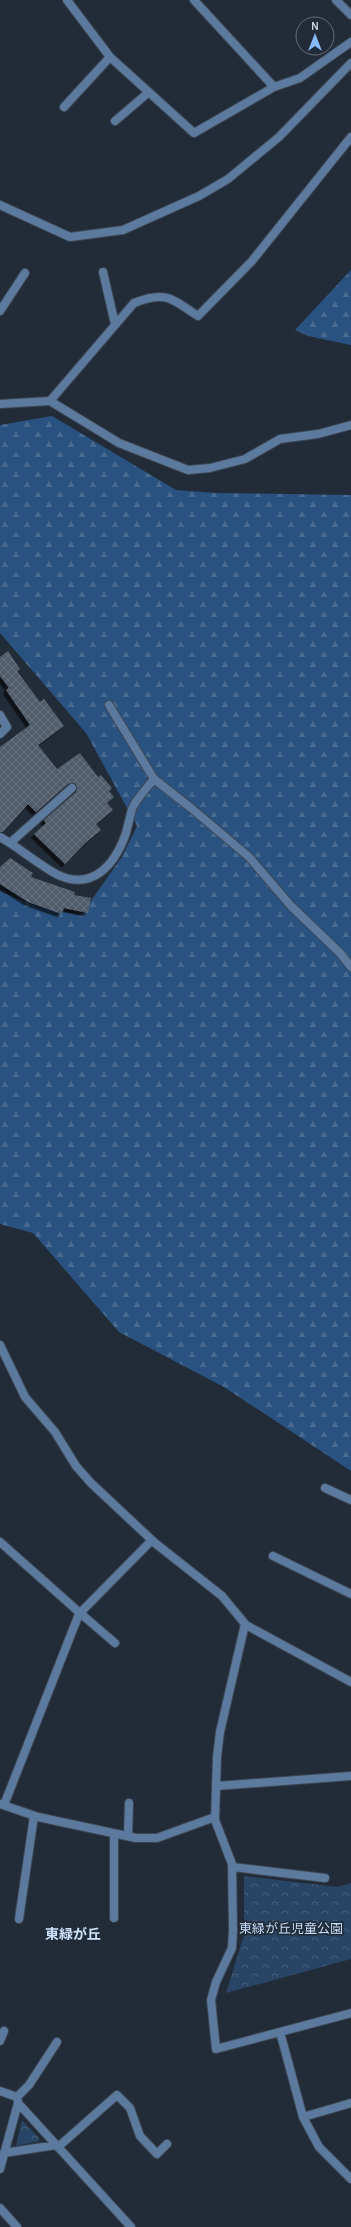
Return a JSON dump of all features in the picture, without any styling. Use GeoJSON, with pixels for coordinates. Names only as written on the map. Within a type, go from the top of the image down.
{"type":"FeatureCollection","features":[{"type":"Feature","properties":{"kind":"street"},"geometry":{"type":"LineString","coordinates":[[67,0],[110,57],[194,133],[274,87],[300,78],[351,42]]}},
{"type":"Feature","properties":{"kind":"street"},"geometry":{"type":"LineString","coordinates":[[194,0],[274,87]]}},
{"type":"Feature","properties":{"kind":"street"},"geometry":{"type":"LineString","coordinates":[[336,0],[351,14]]}},
{"type":"Feature","properties":{"kind":"street"},"geometry":{"type":"LineString","coordinates":[[64,107],[110,57]]}},
{"type":"Feature","properties":{"kind":"street"},"geometry":{"type":"LineString","coordinates":[[0,205],[70,237],[123,230],[199,196],[228,179],[279,137],[351,63]]}},
{"type":"Feature","properties":{"kind":"street"},"geometry":{"type":"LineString","coordinates":[[115,121],[149,92]]}},
{"type":"Feature","properties":{"kind":"street"},"geometry":{"type":"LineString","coordinates":[[50,401],[134,303],[152,296],[169,297],[198,316],[252,261],[351,137]]}},
{"type":"Feature","properties":{"kind":"street"},"geometry":{"type":"LineString","coordinates":[[103,272],[115,324]]}},
{"type":"Feature","properties":{"kind":"street"},"geometry":{"type":"LineString","coordinates":[[0,311],[25,273]]}},
{"type":"Feature","properties":{"kind":"street"},"geometry":{"type":"LineString","coordinates":[[0,404],[50,401],[119,443],[188,470],[210,468],[245,459],[280,439],[318,434],[351,425]]}},
{"type":"Feature","properties":{"kind":"street"},"geometry":{"type":"LineString","coordinates":[[109,705],[154,779],[249,857],[291,906],[340,952],[351,967]]}},
{"type":"Feature","properties":{"kind":"street"},"geometry":{"type":"LineString","coordinates":[[0,715],[7,727],[0,734]]}},
{"type":"Feature","properties":{"kind":"street"},"geometry":{"type":"LineString","coordinates":[[0,837],[56,874],[73,879],[88,879],[104,871],[115,856],[125,834],[133,808],[154,779]]}},
{"type":"Feature","properties":{"kind":"street"},"geometry":{"type":"LineString","coordinates":[[10,843],[72,788]]}},
{"type":"Feature","properties":{"kind":"street"},"geometry":{"type":"LineString","coordinates":[[0,1345],[25,1397],[55,1432],[76,1466],[91,1483],[152,1540],[222,1596],[245,1624],[351,1682]]}},
{"type":"Feature","properties":{"kind":"street"},"geometry":{"type":"LineString","coordinates":[[325,1488],[351,1500]]}},
{"type":"Feature","properties":{"kind":"street"},"geometry":{"type":"LineString","coordinates":[[152,1540],[80,1613],[2,1805],[34,1816],[114,1834],[157,1838],[215,1816]]}},
{"type":"Feature","properties":{"kind":"street"},"geometry":{"type":"LineString","coordinates":[[0,1542],[115,1642]]}},
{"type":"Feature","properties":{"kind":"street"},"geometry":{"type":"LineString","coordinates":[[273,1556],[351,1594]]}},
{"type":"Feature","properties":{"kind":"street"},"geometry":{"type":"LineString","coordinates":[[245,1624],[220,1732],[216,1786],[215,1816],[232,1867],[232,1948],[216,1982],[211,2000],[216,2050],[351,2013]]}},
{"type":"Feature","properties":{"kind":"street"},"geometry":{"type":"LineString","coordinates":[[216,1786],[351,1776]]}},
{"type":"Feature","properties":{"kind":"street"},"geometry":{"type":"LineString","coordinates":[[128,1836],[129,1803]]}},
{"type":"Feature","properties":{"kind":"street"},"geometry":{"type":"LineString","coordinates":[[19,1919],[34,1816]]}},
{"type":"Feature","properties":{"kind":"street"},"geometry":{"type":"LineString","coordinates":[[114,1834],[114,1918]]}},
{"type":"Feature","properties":{"kind":"street"},"geometry":{"type":"LineString","coordinates":[[232,1867],[325,1878]]}},
{"type":"Feature","properties":{"kind":"street"},"geometry":{"type":"LineString","coordinates":[[0,2041],[4,2031]]}},
{"type":"Feature","properties":{"kind":"street"},"geometry":{"type":"LineString","coordinates":[[280,2032],[303,2117],[320,2147],[351,2179]]}},
{"type":"Feature","properties":{"kind":"street"},"geometry":{"type":"LineString","coordinates":[[0,2169],[17,2100],[29,2085],[57,2042]]}},
{"type":"Feature","properties":{"kind":"street"},"geometry":{"type":"LineString","coordinates":[[0,2091],[17,2100],[131,2227]]}},
{"type":"Feature","properties":{"kind":"street"},"geometry":{"type":"LineString","coordinates":[[4,2153],[57,2146],[117,2095],[130,2108],[140,2136],[157,2154],[167,2144]]}},
{"type":"Feature","properties":{"kind":"street"},"geometry":{"type":"LineString","coordinates":[[303,2117],[351,2103]]}},
{"type":"Feature","properties":{"kind":"street"},"geometry":{"type":"LineString","coordinates":[[0,2208],[17,2227]]}},
{"type":"Feature","properties":{"kind":"green space"},"geometry":{"type":"Polygon","coordinates":[[[351,270],[351,345],[308,336],[295,330],[351,270]]]}},
{"type":"Feature","properties":{"kind":"green space"},"geometry":{"type":"Polygon","coordinates":[[[52,416],[176,490],[215,493],[351,495],[351,1471],[224,1387],[119,1332],[33,1233],[0,1224],[0,891],[38,907],[81,915],[122,857],[137,826],[86,733],[0,633],[0,425],[52,416]]]}},
{"type":"Feature","properties":{"kind":"green space","name":"東緑が丘児童公園"},"geometry":{"type":"Polygon","coordinates":[[[244,1876],[338,1887],[351,1883],[351,1959],[226,1993],[244,1935],[244,1876]]]}},
{"type":"Feature","properties":{"kind":"green space"},"geometry":{"type":"Polygon","coordinates":[[[22,2120],[39,2138],[39,2141],[16,2146],[22,2120]]]}},
{"type":"Feature","properties":{"kind":"building"},"geometry":{"type":"Polygon","coordinates":[[[8,651],[20,669],[17,671],[40,702],[44,699],[64,726],[38,745],[57,769],[80,753],[98,777],[101,775],[112,788],[109,791],[114,797],[107,803],[113,810],[96,824],[101,830],[84,844],[65,864],[34,834],[46,823],[44,820],[76,792],[77,787],[74,783],[68,784],[36,812],[28,804],[3,832],[0,832],[0,747],[30,725],[6,690],[9,688],[0,676],[0,657],[8,651]]]}},
{"type":"Feature","properties":{"kind":"building"},"geometry":{"type":"Polygon","coordinates":[[[10,858],[33,873],[31,877],[75,892],[74,895],[91,898],[88,913],[64,908],[62,914],[28,902],[0,884],[0,867],[10,858]]]}},
{"type":"Feature","properties":{"kind":"district","name":"東緑が丘"},"geometry":{"type":"Point","coordinates":[73,1934]}}]}
